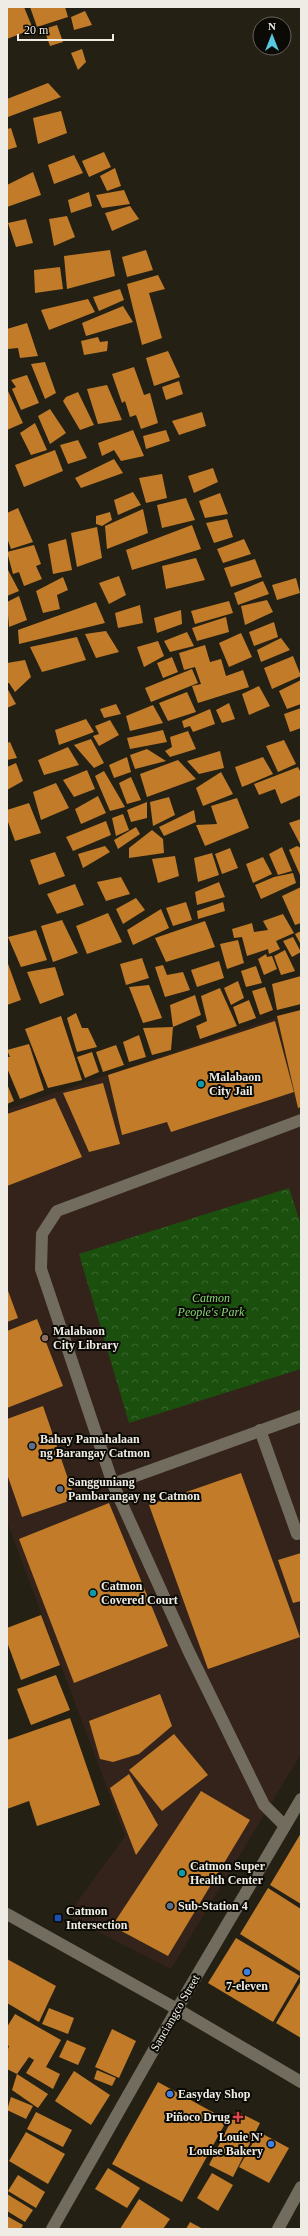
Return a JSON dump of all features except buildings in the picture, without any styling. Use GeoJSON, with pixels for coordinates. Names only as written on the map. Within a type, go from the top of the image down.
{"type":"FeatureCollection","features":[{"type":"Feature","properties":{"kind":"main road"},"geometry":{"type":"LineString","coordinates":[[285,1826],[264,1805],[189,1652],[113,1484],[41,1269],[42,1234],[57,1211],[301,1120]]}},
{"type":"Feature","properties":{"kind":"main road"},"geometry":{"type":"LineString","coordinates":[[113,1484],[301,1416]]}},
{"type":"Feature","properties":{"kind":"main road"},"geometry":{"type":"LineString","coordinates":[[260,1430],[297,1534]]}},
{"type":"Feature","properties":{"kind":"main road","name":"Sanciangco Street"},"geometry":{"type":"LineString","coordinates":[[52,2229],[176,2009],[301,1799]]}},
{"type":"Feature","properties":{"kind":"main road"},"geometry":{"type":"LineString","coordinates":[[7,1914],[176,2009],[301,2082]]}},
{"type":"Feature","properties":{"kind":"main road"},"geometry":{"type":"LineString","coordinates":[[278,2229],[301,2187]]}},
{"type":"Feature","properties":{"kind":"shaded area"},"geometry":{"type":"Polygon","coordinates":[[[301,1009],[301,1754],[171,1969],[67,1916],[125,1836],[7,1522],[7,1109],[301,1009]]]}},
{"type":"Feature","properties":{"kind":"green space","name":"Catmon People's Park"},"geometry":{"type":"Polygon","coordinates":[[[289,1188],[301,1225],[301,1369],[129,1423],[79,1254],[289,1188]]]}},
{"type":"Feature","properties":{"kind":"place","name":"Malabaon City Jail"},"geometry":{"type":"Point","coordinates":[201,1084]}},
{"type":"Feature","properties":{"kind":"place","name":"Malabaon City Library"},"geometry":{"type":"Point","coordinates":[45,1338]}},
{"type":"Feature","properties":{"kind":"place","name":"Bahay Pamahalaan ng Barangay Catmon"},"geometry":{"type":"Point","coordinates":[32,1446]}},
{"type":"Feature","properties":{"kind":"place","name":"Sangguniang Pambarangay ng Catmon"},"geometry":{"type":"Point","coordinates":[60,1489]}},
{"type":"Feature","properties":{"kind":"place","name":"Catmon Covered Court"},"geometry":{"type":"Point","coordinates":[93,1593]}},
{"type":"Feature","properties":{"kind":"place","name":"Catmon Super Health Center"},"geometry":{"type":"Point","coordinates":[182,1873]}},
{"type":"Feature","properties":{"kind":"place","name":"Sub-Station 4"},"geometry":{"type":"Point","coordinates":[170,1906]}},
{"type":"Feature","properties":{"kind":"place","name":"Catmon Intersection"},"geometry":{"type":"Point","coordinates":[58,1918]}},
{"type":"Feature","properties":{"kind":"place","name":"7-eleven"},"geometry":{"type":"Point","coordinates":[247,1972]}},
{"type":"Feature","properties":{"kind":"place","name":"Easyday Shop"},"geometry":{"type":"Point","coordinates":[170,2094]}},
{"type":"Feature","properties":{"kind":"place","name":"Piñoco Drug"},"geometry":{"type":"Point","coordinates":[238,2117]}},
{"type":"Feature","properties":{"kind":"place","name":"Louie N' Louise Bakery"},"geometry":{"type":"Point","coordinates":[271,2144]}}]}
